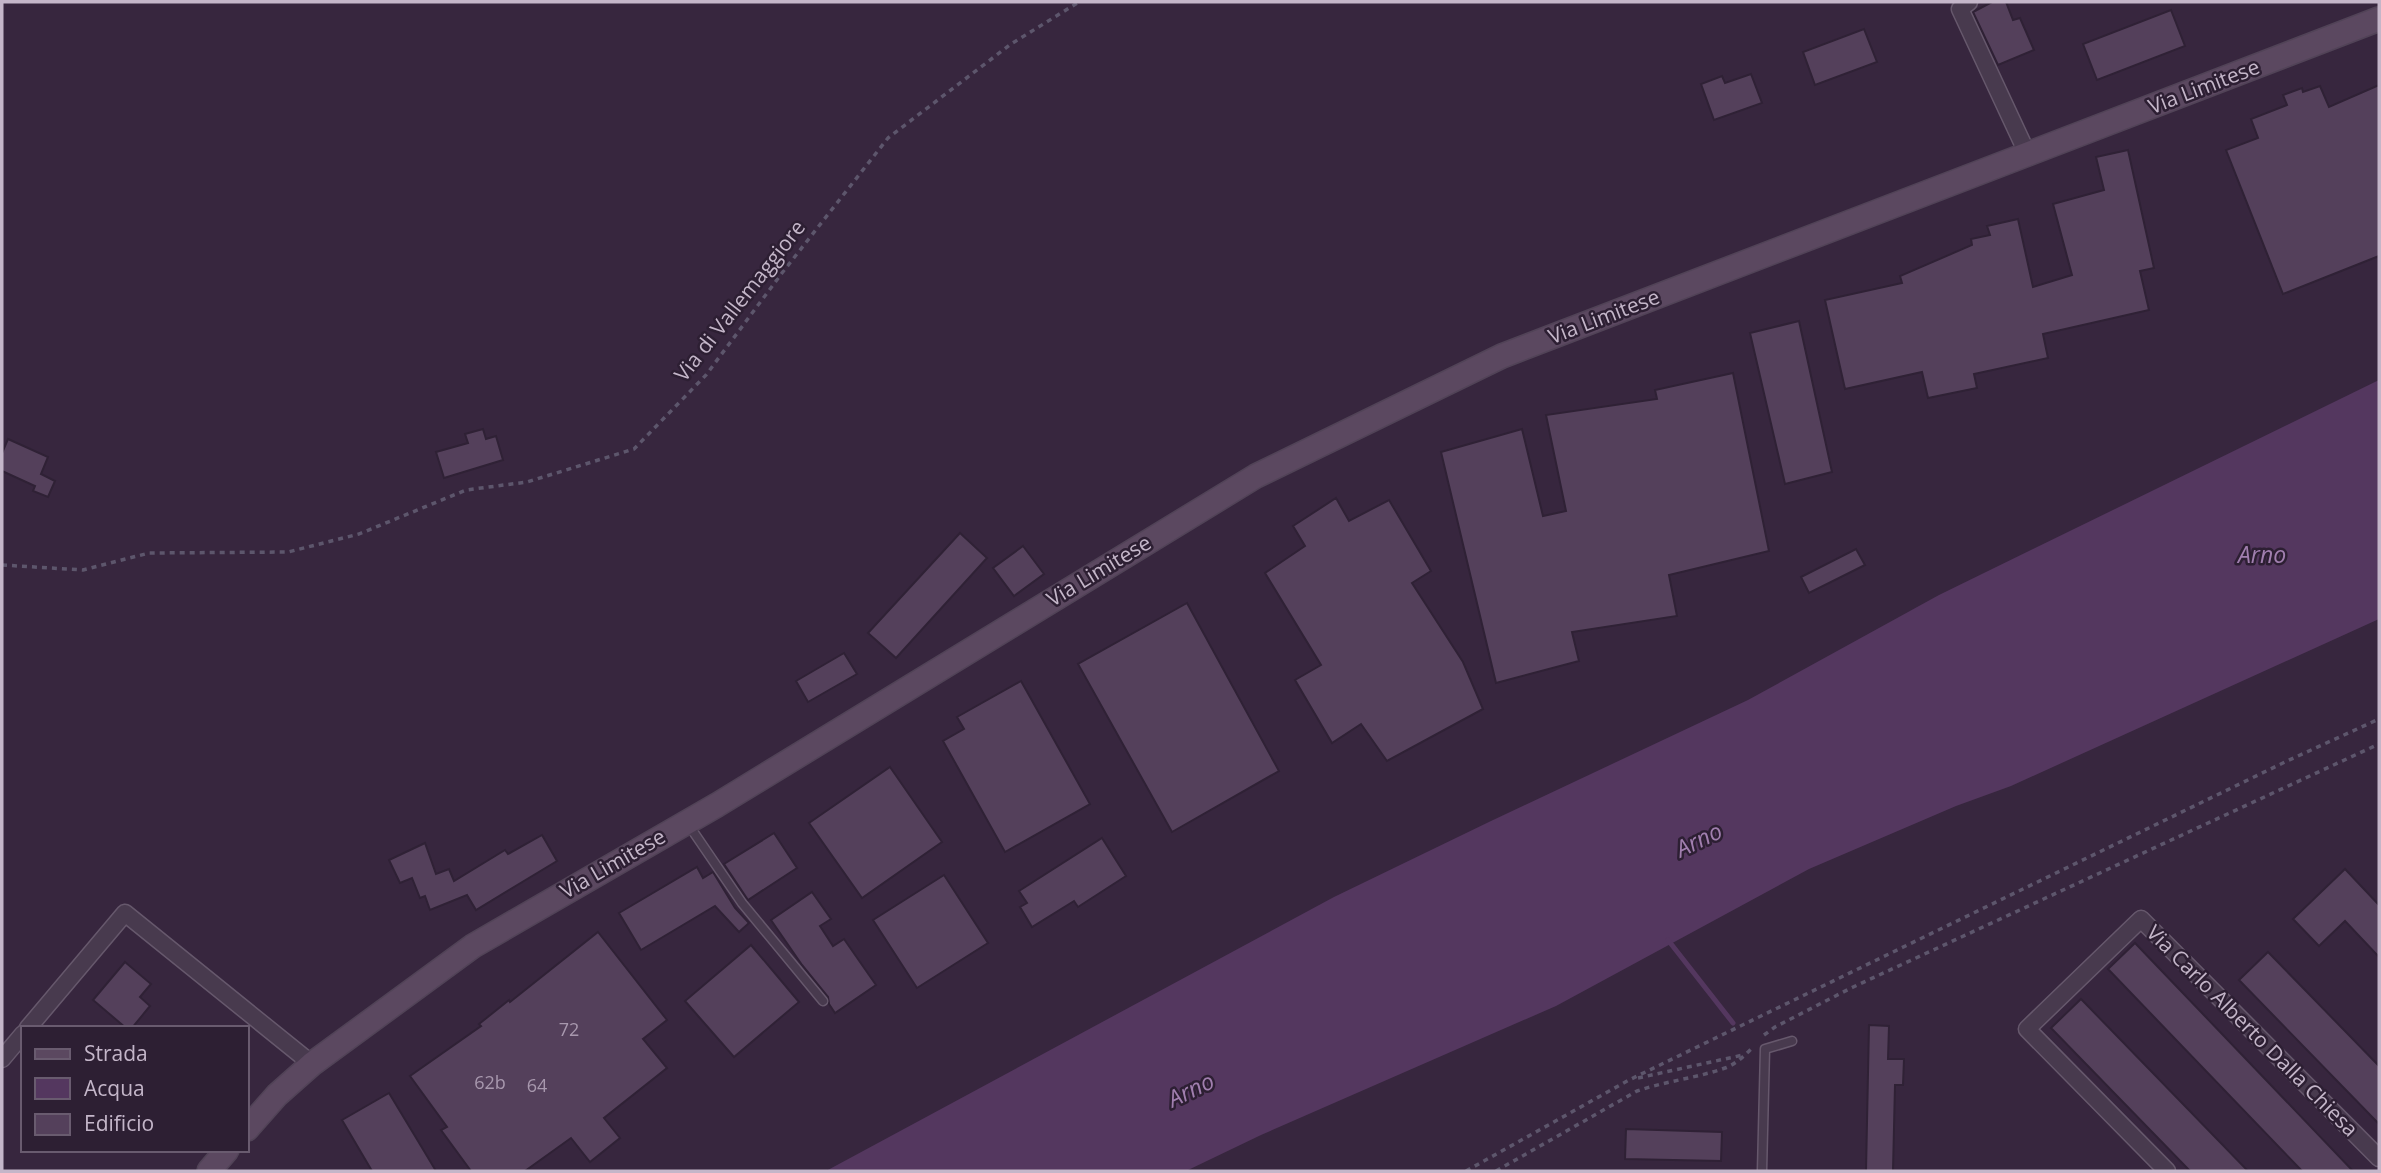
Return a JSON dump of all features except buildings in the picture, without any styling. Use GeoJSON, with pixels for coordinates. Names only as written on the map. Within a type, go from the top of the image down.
{"type":"FeatureCollection","features":[{"type":"Feature","properties":{"kind":"main road","name":"Via Limitese"},"geometry":{"type":"LineString","coordinates":[[248,1128],[277,1095],[312,1064],[473,946],[686,822],[1256,476],[1502,356],[2379,19]]}},
{"type":"Feature","properties":{"kind":"main road"},"geometry":{"type":"LineString","coordinates":[[209,1171],[226,1152]]}},
{"type":"Feature","properties":{"kind":"street"},"geometry":{"type":"LineString","coordinates":[[1969,2],[1960,9],[2028,155]]}},
{"type":"Feature","properties":{"kind":"street"},"geometry":{"type":"LineString","coordinates":[[30,1026],[125,913],[312,1064]]}},
{"type":"Feature","properties":{"kind":"street","name":"Via Carlo Alberto Dalla Chiesa"},"geometry":{"type":"LineString","coordinates":[[2167,1171],[2027,1029],[2141,919],[2379,1158]]}},
{"type":"Feature","properties":{"kind":"street"},"geometry":{"type":"LineString","coordinates":[[2,1059],[21,1036]]}},
{"type":"Feature","properties":{"kind":"lane"},"geometry":{"type":"LineString","coordinates":[[686,822],[742,903],[823,1001]]}},
{"type":"Feature","properties":{"kind":"lane"},"geometry":{"type":"LineString","coordinates":[[1762,1171],[1765,1049],[1792,1041]]}},
{"type":"Feature","properties":{"kind":"path","name":"Via di Vallemaggiore"},"geometry":{"type":"LineString","coordinates":[[2,565],[83,570],[149,553],[288,552],[359,534],[466,490],[527,482],[634,449],[706,375],[888,138],[1011,44],[1079,2]]}},
{"type":"Feature","properties":{"kind":"path"},"geometry":{"type":"LineString","coordinates":[[1466,1171],[1629,1080],[2379,719]]}},
{"type":"Feature","properties":{"kind":"path"},"geometry":{"type":"LineString","coordinates":[[1762,1037],[1775,1027],[1851,988],[2379,744]]}},
{"type":"Feature","properties":{"kind":"path"},"geometry":{"type":"LineString","coordinates":[[1496,1171],[1637,1091],[1663,1082],[1726,1068],[1754,1045]]}},
{"type":"Feature","properties":{"kind":"path"},"geometry":{"type":"LineString","coordinates":[[1629,1080],[1765,1049]]}},
{"type":"Feature","properties":{"kind":"water","name":"Arno"},"geometry":{"type":"Polygon","coordinates":[[[2379,380],[2379,619],[2011,786],[1956,806],[1809,869],[1556,1006],[1261,1135],[1186,1171],[826,1171],[1334,897],[1748,700],[1939,595],[2379,380]]]}},
{"type":"Feature","properties":{"kind":"waterway"},"geometry":{"type":"LineString","coordinates":[[1668,940],[1733,1023]]}}]}
